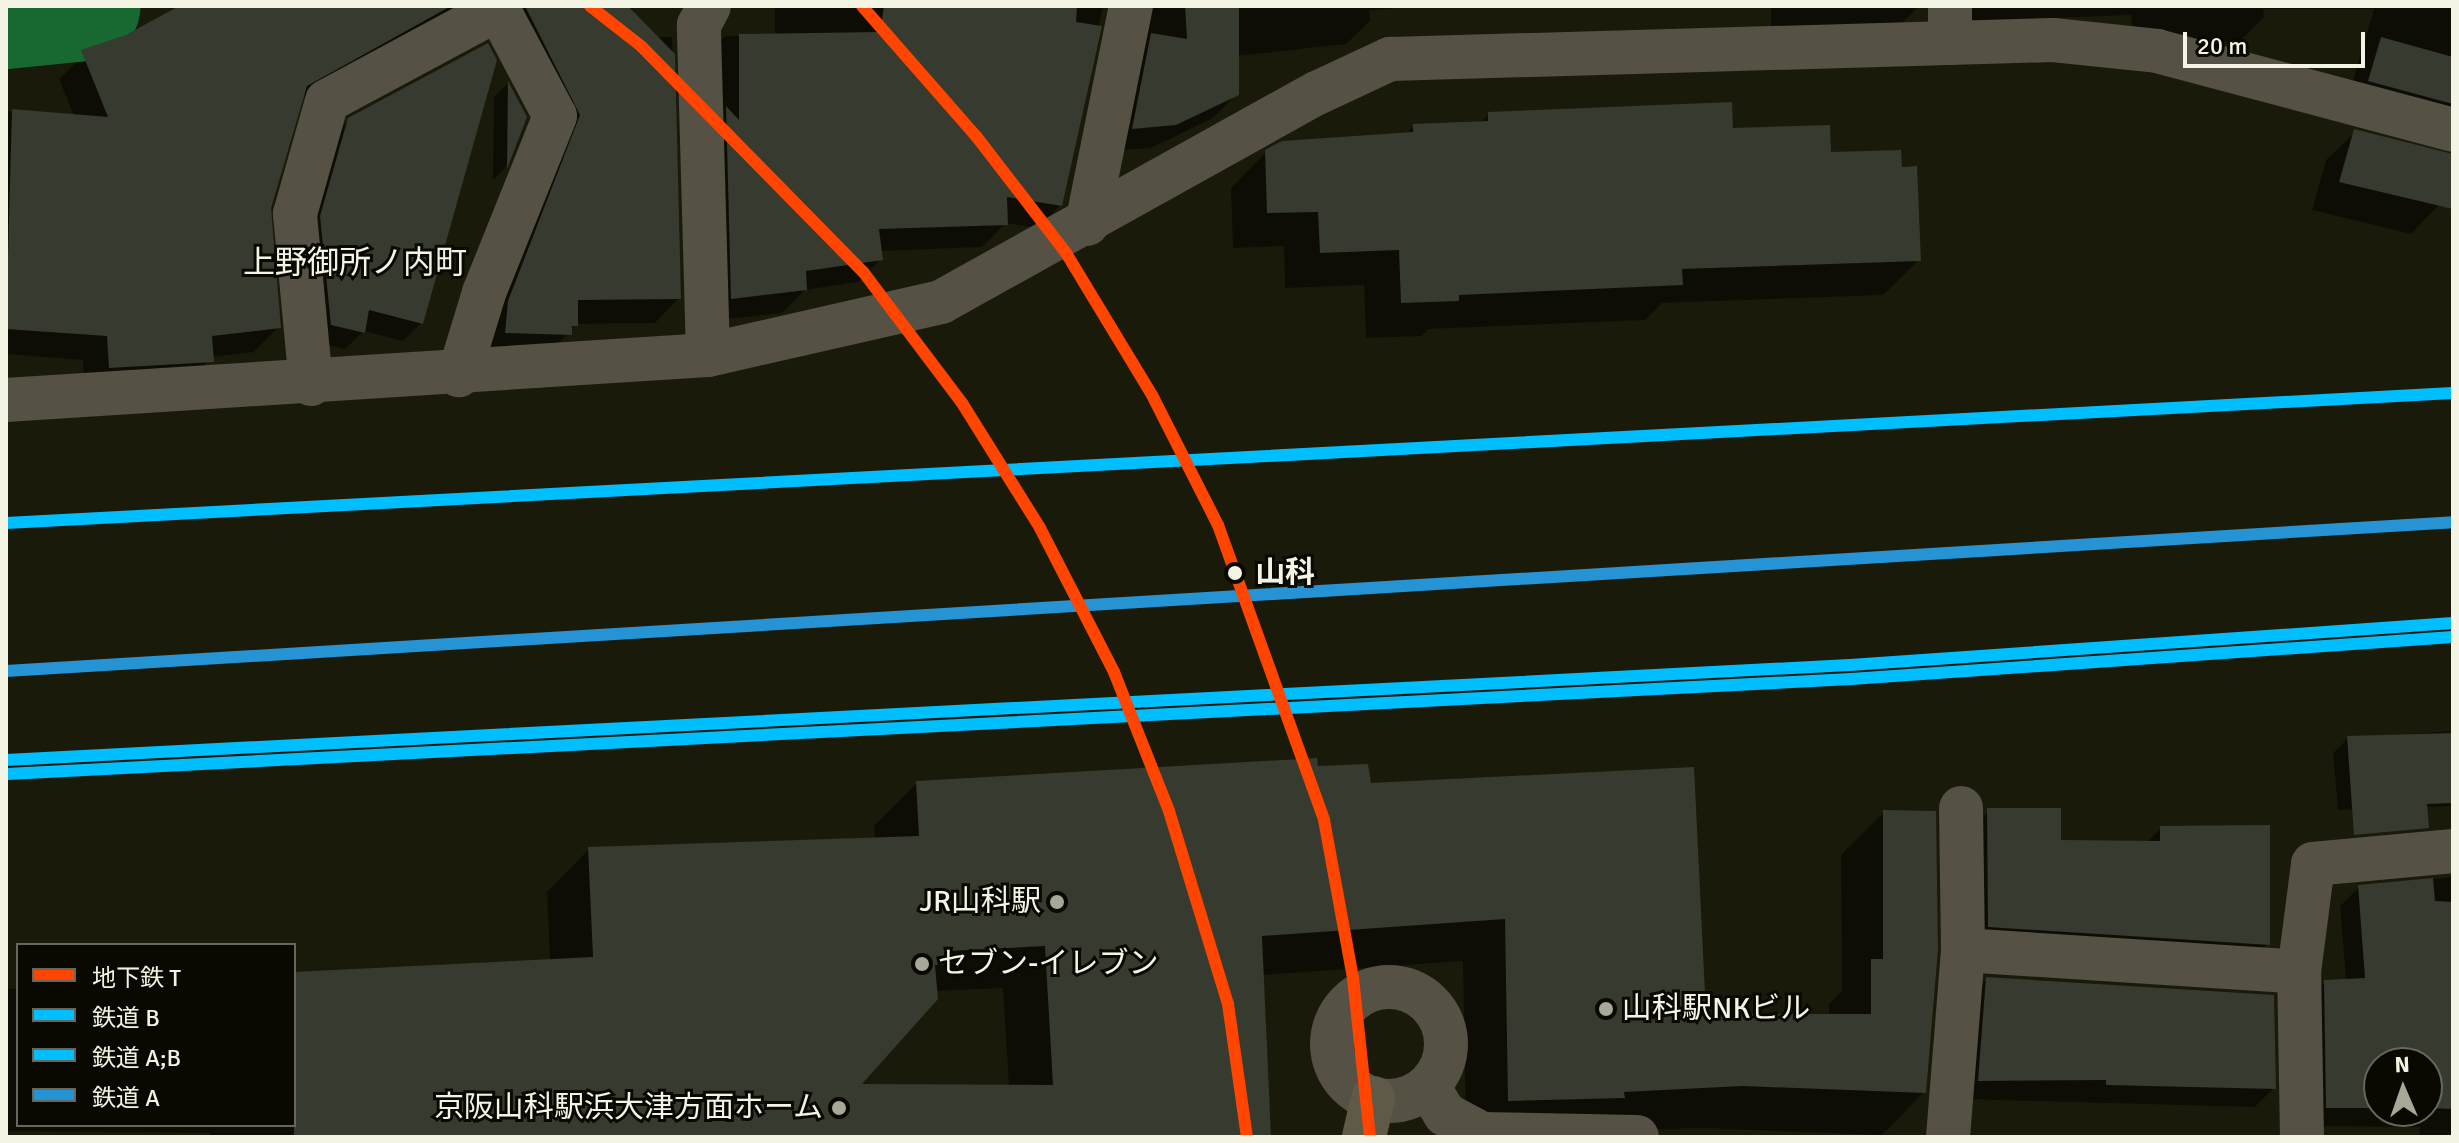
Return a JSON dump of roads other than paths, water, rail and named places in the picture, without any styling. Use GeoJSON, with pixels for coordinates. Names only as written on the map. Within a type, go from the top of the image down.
{"type":"FeatureCollection","features":[{"type":"Feature","properties":{"kind":"street"},"geometry":{"type":"LineString","coordinates":[[1087,224],[1131,6]]}},
{"type":"Feature","properties":{"kind":"street"},"geometry":{"type":"LineString","coordinates":[[311,384],[295,214],[327,101],[498,9],[555,116],[484,293],[459,375]]}},
{"type":"Feature","properties":{"kind":"street"},"geometry":{"type":"LineString","coordinates":[[695,12],[708,355]]}},
{"type":"Feature","properties":{"kind":"street"},"geometry":{"type":"LineString","coordinates":[[6,400],[459,375],[708,355],[941,302],[1087,224],[1317,93],[1390,59],[1950,25],[2157,51],[2453,130]]}},
{"type":"Feature","properties":{"kind":"street"},"geometry":{"type":"LineString","coordinates":[[1948,1137],[1963,950],[1961,808]]}},
{"type":"Feature","properties":{"kind":"street"},"geometry":{"type":"LineString","coordinates":[[2302,1137],[2299,972],[2313,864],[2453,851]]}},
{"type":"Feature","properties":{"kind":"street"},"geometry":{"type":"LineString","coordinates":[[1963,950],[2299,972]]}},
{"type":"Feature","properties":{"kind":"street"},"geometry":{"type":"LineString","coordinates":[[1376,988],[1413,991],[1440,1017],[1446,1054],[1428,1086],[1368,1118],[1343,1077],[1332,1042],[1344,1008],[1376,988]]}},
{"type":"Feature","properties":{"kind":"street"},"geometry":{"type":"LineString","coordinates":[[1428,1086],[1445,1114],[1482,1134],[1637,1137]]}},
{"type":"Feature","properties":{"kind":"waterway"},"geometry":{"type":"LineString","coordinates":[[6,14],[86,6]]}},
{"type":"Feature","properties":{"kind":"metro line","name":"T"},"geometry":{"type":"LineString","coordinates":[[590,6],[641,46],[864,273],[962,403],[1040,528],[1114,672],[1169,811],[1228,1004],[1247,1137]]}},
{"type":"Feature","properties":{"kind":"metro line","name":"T"},"geometry":{"type":"LineString","coordinates":[[862,6],[976,136],[1066,253],[1152,395],[1218,525],[1324,820],[1353,978],[1370,1137]]}},
{"type":"Feature","properties":{"kind":"rail line","name":"B"},"geometry":{"type":"LineString","coordinates":[[6,523],[2453,393]]}},
{"type":"Feature","properties":{"kind":"rail line","name":"A"},"geometry":{"type":"LineString","coordinates":[[6,671],[2453,522]]}},
{"type":"Feature","properties":{"kind":"rail line","name":"B"},"geometry":{"type":"LineString","coordinates":[[6,760],[1850,665],[2453,623]]}},
{"type":"Feature","properties":{"kind":"rail line","name":"A;B"},"geometry":{"type":"LineString","coordinates":[[7,774],[1851,679],[2453,637]]}},
{"type":"Feature","properties":{"kind":"place","name":"山科"},"geometry":{"type":"Point","coordinates":[1235,573]}},
{"type":"Feature","properties":{"kind":"place","name":"JR山科駅"},"geometry":{"type":"Point","coordinates":[1057,902]}},
{"type":"Feature","properties":{"kind":"place","name":"セブン-イレブン"},"geometry":{"type":"Point","coordinates":[922,964]}},
{"type":"Feature","properties":{"kind":"place","name":"山科駅NKビル"},"geometry":{"type":"Point","coordinates":[1606,1009]}},
{"type":"Feature","properties":{"kind":"place","name":"京阪山科駅浜大津方面ホーム"},"geometry":{"type":"Point","coordinates":[839,1108]}},
{"type":"Feature","properties":{"kind":"district","name":"上野御所ノ内町"},"geometry":{"type":"Point","coordinates":[355,263]}}]}
